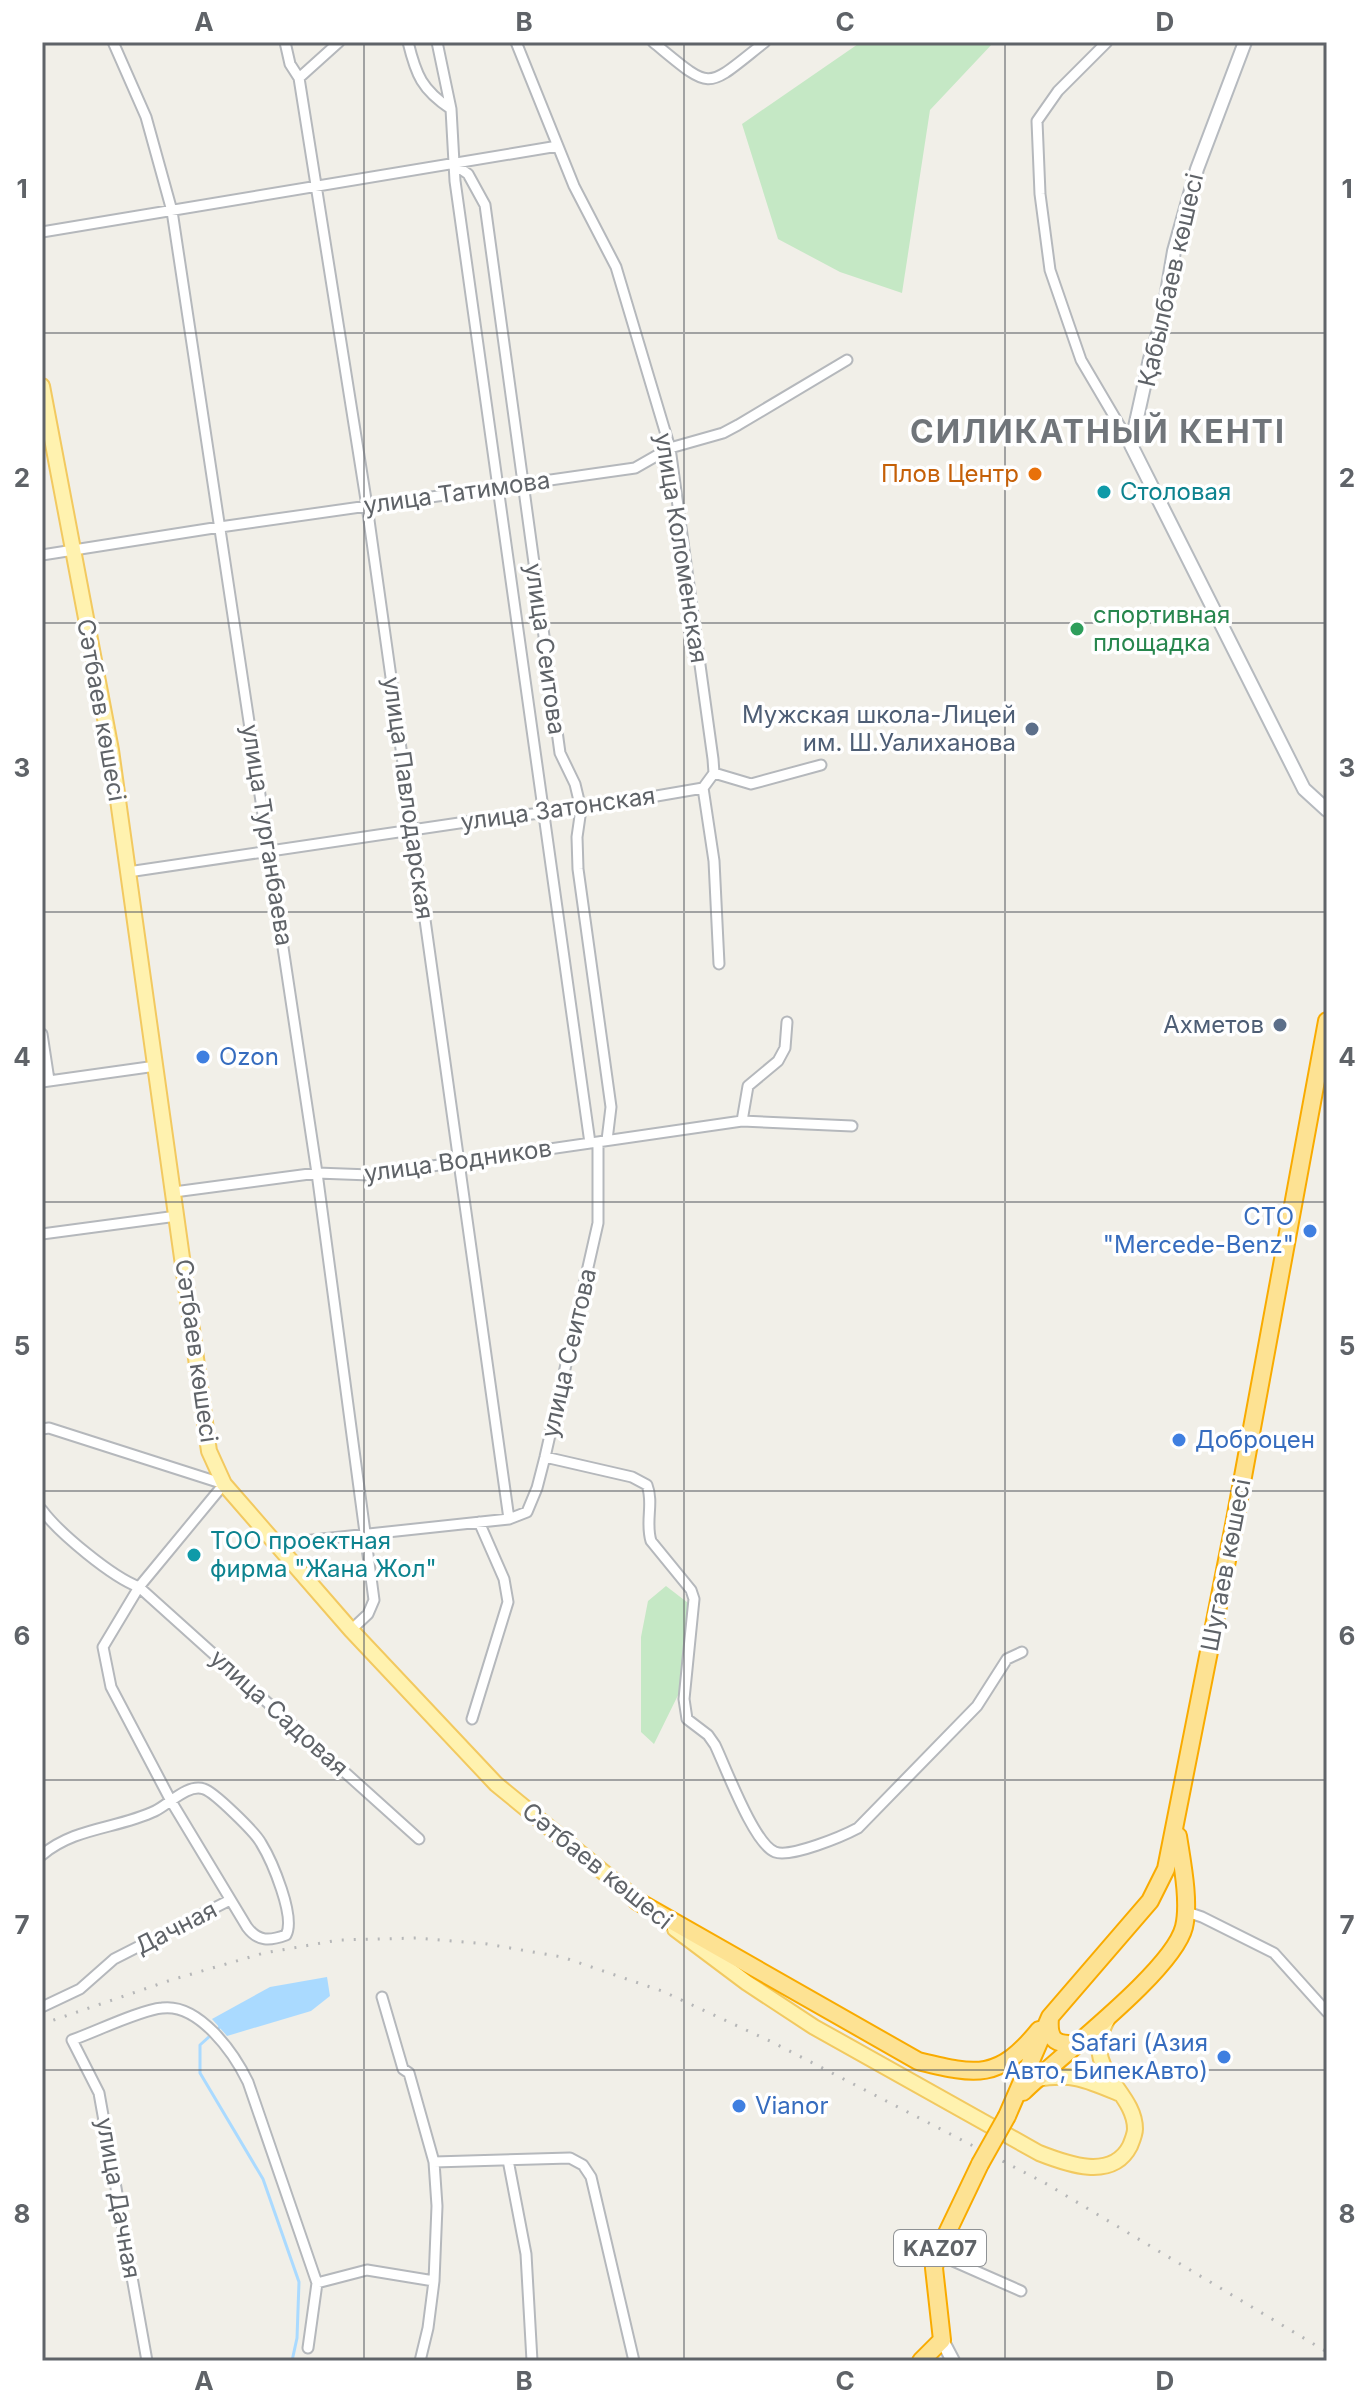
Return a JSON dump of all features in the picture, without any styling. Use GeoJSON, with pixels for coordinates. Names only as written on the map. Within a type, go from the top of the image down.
{"type":"FeatureCollection","features":[{"type":"Feature","properties":{"kind":"highway","name":"Шугаев көшесі"},"geometry":{"type":"LineString","coordinates":[[942,2340],[934,2268],[937,2254],[980,2164],[1016,2099],[1050,2017],[1150,1901],[1166,1869],[1327,1021]]}},
{"type":"Feature","properties":{"kind":"highway","name":"Шугаев көшесі"},"geometry":{"type":"LineString","coordinates":[[1079,2044],[1152,1974],[1178,1942],[1187,1912],[1176,1827]]}},
{"type":"Feature","properties":{"kind":"highway"},"geometry":{"type":"LineString","coordinates":[[1150,1901],[1161,1896],[1173,1899],[1180,1902],[1187,1912]]}},
{"type":"Feature","properties":{"kind":"highway"},"geometry":{"type":"LineString","coordinates":[[637,1901],[918,2061],[967,2073],[985,2071],[1014,2056],[1050,2017]]}},
{"type":"Feature","properties":{"kind":"highway"},"geometry":{"type":"LineString","coordinates":[[1050,2017],[1049,2032],[1055,2040],[1064,2045],[1079,2044]]}},
{"type":"Feature","properties":{"kind":"highway","name":"KAZ07"},"geometry":{"type":"LineString","coordinates":[[1036,2079],[1079,2044]]}},
{"type":"Feature","properties":{"kind":"highway","name":"Шугаев көшесі"},"geometry":{"type":"LineString","coordinates":[[1016,2099],[1036,2079]]}},
{"type":"Feature","properties":{"kind":"highway"},"geometry":{"type":"LineString","coordinates":[[921,2361],[942,2340]]}},
{"type":"Feature","properties":{"kind":"main road","name":"Қабылбаев көшесі"},"geometry":{"type":"LineString","coordinates":[[1131,445],[1150,359],[1162,322],[1174,251],[1197,169],[1245,42]]}},
{"type":"Feature","properties":{"kind":"main road","name":"Сәтбаев көшесі"},"geometry":{"type":"LineString","coordinates":[[42,386],[111,750],[209,1451],[224,1484],[351,1630],[496,1784],[637,1901],[747,1983],[814,2027],[1039,2153],[1066,2164],[1094,2168],[1110,2164],[1127,2152],[1135,2129],[1131,2114],[1100,2057],[1099,2034],[1111,2013]]}},
{"type":"Feature","properties":{"kind":"main road"},"geometry":{"type":"LineString","coordinates":[[1131,445],[1304,789],[1326,811]]}},
{"type":"Feature","properties":{"kind":"main road"},"geometry":{"type":"LineString","coordinates":[[1036,2079],[1063,2075],[1092,2081],[1118,2093]]}},
{"type":"Feature","properties":{"kind":"main road","name":"Шугаев көшесі"},"geometry":{"type":"LineString","coordinates":[[942,2340],[953,2361]]}},
{"type":"Feature","properties":{"kind":"street","name":"улица Турганбаева"},"geometry":{"type":"LineString","coordinates":[[113,42],[146,117],[172,211],[269,851],[317,1173],[374,1600],[368,1614],[351,1630]]}},
{"type":"Feature","properties":{"kind":"street","name":"улица Павлодарская"},"geometry":{"type":"LineString","coordinates":[[285,42],[290,64],[299,78],[367,506],[509,1519]]}},
{"type":"Feature","properties":{"kind":"street"},"geometry":{"type":"LineString","coordinates":[[299,78],[339,42]]}},
{"type":"Feature","properties":{"kind":"street"},"geometry":{"type":"LineString","coordinates":[[408,42],[414,65],[430,95],[451,109]]}},
{"type":"Feature","properties":{"kind":"street","name":"улица Сеитова"},"geometry":{"type":"LineString","coordinates":[[437,42],[451,109],[455,165],[497,488],[543,813],[598,1142],[598,1223],[545,1457],[527,1512],[509,1519]]}},
{"type":"Feature","properties":{"kind":"street","name":"улица Коломенская"},"geometry":{"type":"LineString","coordinates":[[516,42],[574,186],[616,267],[670,448],[714,773]]}},
{"type":"Feature","properties":{"kind":"street"},"geometry":{"type":"LineString","coordinates":[[653,42],[695,76],[705,80],[719,78],[765,42]]}},
{"type":"Feature","properties":{"kind":"street"},"geometry":{"type":"LineString","coordinates":[[1107,42],[1058,91],[1037,121],[1040,194],[1050,270],[1081,360],[1131,445]]}},
{"type":"Feature","properties":{"kind":"street"},"geometry":{"type":"LineString","coordinates":[[42,232],[558,146]]}},
{"type":"Feature","properties":{"kind":"street","name":"улица Сеитова"},"geometry":{"type":"LineString","coordinates":[[455,165],[468,174],[485,205],[560,753],[575,784],[581,809],[577,837],[578,869],[611,1107],[598,1142]]}},
{"type":"Feature","properties":{"kind":"street","name":"улица Татимова"},"geometry":{"type":"LineString","coordinates":[[42,555],[635,468],[670,448],[731,429],[847,360]]}},
{"type":"Feature","properties":{"kind":"street"},"geometry":{"type":"LineString","coordinates":[[719,964],[714,861],[703,788],[714,773],[743,783],[759,783],[821,765]]}},
{"type":"Feature","properties":{"kind":"street","name":"улица Затонская"},"geometry":{"type":"LineString","coordinates":[[128,872],[412,829],[581,809],[703,788]]}},
{"type":"Feature","properties":{"kind":"street"},"geometry":{"type":"LineString","coordinates":[[742,1121],[748,1086],[778,1061],[785,1048],[787,1022]]}},
{"type":"Feature","properties":{"kind":"street"},"geometry":{"type":"LineString","coordinates":[[42,1034],[45,1081],[156,1066]]}},
{"type":"Feature","properties":{"kind":"street","name":"улица Водников"},"geometry":{"type":"LineString","coordinates":[[174,1192],[317,1173],[370,1175],[742,1121],[852,1126]]}},
{"type":"Feature","properties":{"kind":"street"},"geometry":{"type":"LineString","coordinates":[[42,1234],[177,1216]]}},
{"type":"Feature","properties":{"kind":"street"},"geometry":{"type":"LineString","coordinates":[[42,1429],[49,1428],[224,1484],[139,1587],[103,1647],[111,1687],[171,1801],[230,1900]]}},
{"type":"Feature","properties":{"kind":"street"},"geometry":{"type":"LineString","coordinates":[[545,1457],[632,1477],[647,1485],[651,1494],[648,1532],[651,1541],[691,1590],[694,1599],[684,1699],[687,1719],[708,1735],[715,1745],[759,1838],[772,1851],[783,1854],[842,1837],[858,1828],[977,1706],[1007,1659],[1022,1652]]}},
{"type":"Feature","properties":{"kind":"street","name":"улица Садовая"},"geometry":{"type":"LineString","coordinates":[[42,1510],[51,1523],[124,1581],[139,1587],[419,1839]]}},
{"type":"Feature","properties":{"kind":"street"},"geometry":{"type":"LineString","coordinates":[[275,1544],[509,1519]]}},
{"type":"Feature","properties":{"kind":"street"},"geometry":{"type":"LineString","coordinates":[[472,1719],[508,1602],[504,1579],[479,1522]]}},
{"type":"Feature","properties":{"kind":"street","name":"Дачная"},"geometry":{"type":"LineString","coordinates":[[42,1855],[82,1832],[154,1812],[193,1788],[204,1789],[261,1842],[290,1919],[286,1935],[264,1940],[253,1936],[230,1900],[114,1959],[80,1989],[42,2007]]}},
{"type":"Feature","properties":{"kind":"street"},"geometry":{"type":"LineString","coordinates":[[1187,1912],[1274,1953],[1327,2012]]}},
{"type":"Feature","properties":{"kind":"street"},"geometry":{"type":"LineString","coordinates":[[382,1997],[403,2069],[409,2073],[434,2162],[437,2206],[434,2281],[420,2361]]}},
{"type":"Feature","properties":{"kind":"street","name":"улица Дачная"},"geometry":{"type":"LineString","coordinates":[[147,2361],[99,2093],[72,2040],[160,2008],[177,2008],[193,2015],[217,2035],[237,2059],[248,2082],[317,2283]]}},
{"type":"Feature","properties":{"kind":"street"},"geometry":{"type":"LineString","coordinates":[[434,2162],[570,2158],[583,2165],[595,2192],[634,2361]]}},
{"type":"Feature","properties":{"kind":"street"},"geometry":{"type":"LineString","coordinates":[[508,2160],[526,2254],[532,2361]]}},
{"type":"Feature","properties":{"kind":"street"},"geometry":{"type":"LineString","coordinates":[[937,2254],[1021,2291]]}},
{"type":"Feature","properties":{"kind":"street"},"geometry":{"type":"LineString","coordinates":[[308,2348],[317,2283],[367,2270],[434,2281]]}},
{"type":"Feature","properties":{"kind":"green space"},"geometry":{"type":"Polygon","coordinates":[[[861,42],[994,42],[930,110],[902,293],[840,272],[778,239],[742,124],[861,42]]]}},
{"type":"Feature","properties":{"kind":"green space"},"geometry":{"type":"Polygon","coordinates":[[[666,1586],[692,1606],[683,1685],[654,1744],[641,1732],[641,1637],[648,1601],[666,1586]]]}},
{"type":"Feature","properties":{"kind":"water"},"geometry":{"type":"Polygon","coordinates":[[[327,1977],[330,1996],[311,2011],[227,2036],[212,2019],[270,1987],[327,1977]]]}},
{"type":"Feature","properties":{"kind":"waterway"},"geometry":{"type":"LineString","coordinates":[[221,2026],[200,2045],[200,2073],[263,2179],[299,2282],[297,2338],[292,2361]]}},
{"type":"Feature","properties":{"kind":"railway"},"geometry":{"type":"LineString","coordinates":[[42,2024],[171,1980],[264,1953],[339,1940],[417,1938],[487,1944],[562,1957],[662,1991],[772,2042],[1045,2183],[1327,2352]]}},
{"type":"Feature","properties":{"kind":"place","name":"Плов Центр"},"geometry":{"type":"Point","coordinates":[1035,474]}},
{"type":"Feature","properties":{"kind":"place","name":"Столовая"},"geometry":{"type":"Point","coordinates":[1104,492]}},
{"type":"Feature","properties":{"kind":"place","name":"спортивная площадка"},"geometry":{"type":"Point","coordinates":[1077,629]}},
{"type":"Feature","properties":{"kind":"place","name":"Мужская школа-Лицей им. Ш.Уалиханова"},"geometry":{"type":"Point","coordinates":[1032,729]}},
{"type":"Feature","properties":{"kind":"place","name":"Ахметов"},"geometry":{"type":"Point","coordinates":[1280,1025]}},
{"type":"Feature","properties":{"kind":"place","name":"Ozon"},"geometry":{"type":"Point","coordinates":[203,1057]}},
{"type":"Feature","properties":{"kind":"place","name":"СТО \"Mercede-Benz\""},"geometry":{"type":"Point","coordinates":[1310,1231]}},
{"type":"Feature","properties":{"kind":"place","name":"Доброцен"},"geometry":{"type":"Point","coordinates":[1179,1440]}},
{"type":"Feature","properties":{"kind":"place","name":"ТОО проектная фирма \"Жана Жол\""},"geometry":{"type":"Point","coordinates":[194,1555]}},
{"type":"Feature","properties":{"kind":"place","name":"Safari (Азия Авто, БипекАвто)"},"geometry":{"type":"Point","coordinates":[1224,2057]}},
{"type":"Feature","properties":{"kind":"place","name":"Vianor"},"geometry":{"type":"Point","coordinates":[739,2106]}},
{"type":"Feature","properties":{"kind":"district","name":"СИЛИКАТНЫЙ КЕНТІ"},"geometry":{"type":"Point","coordinates":[1098,432]}}]}
